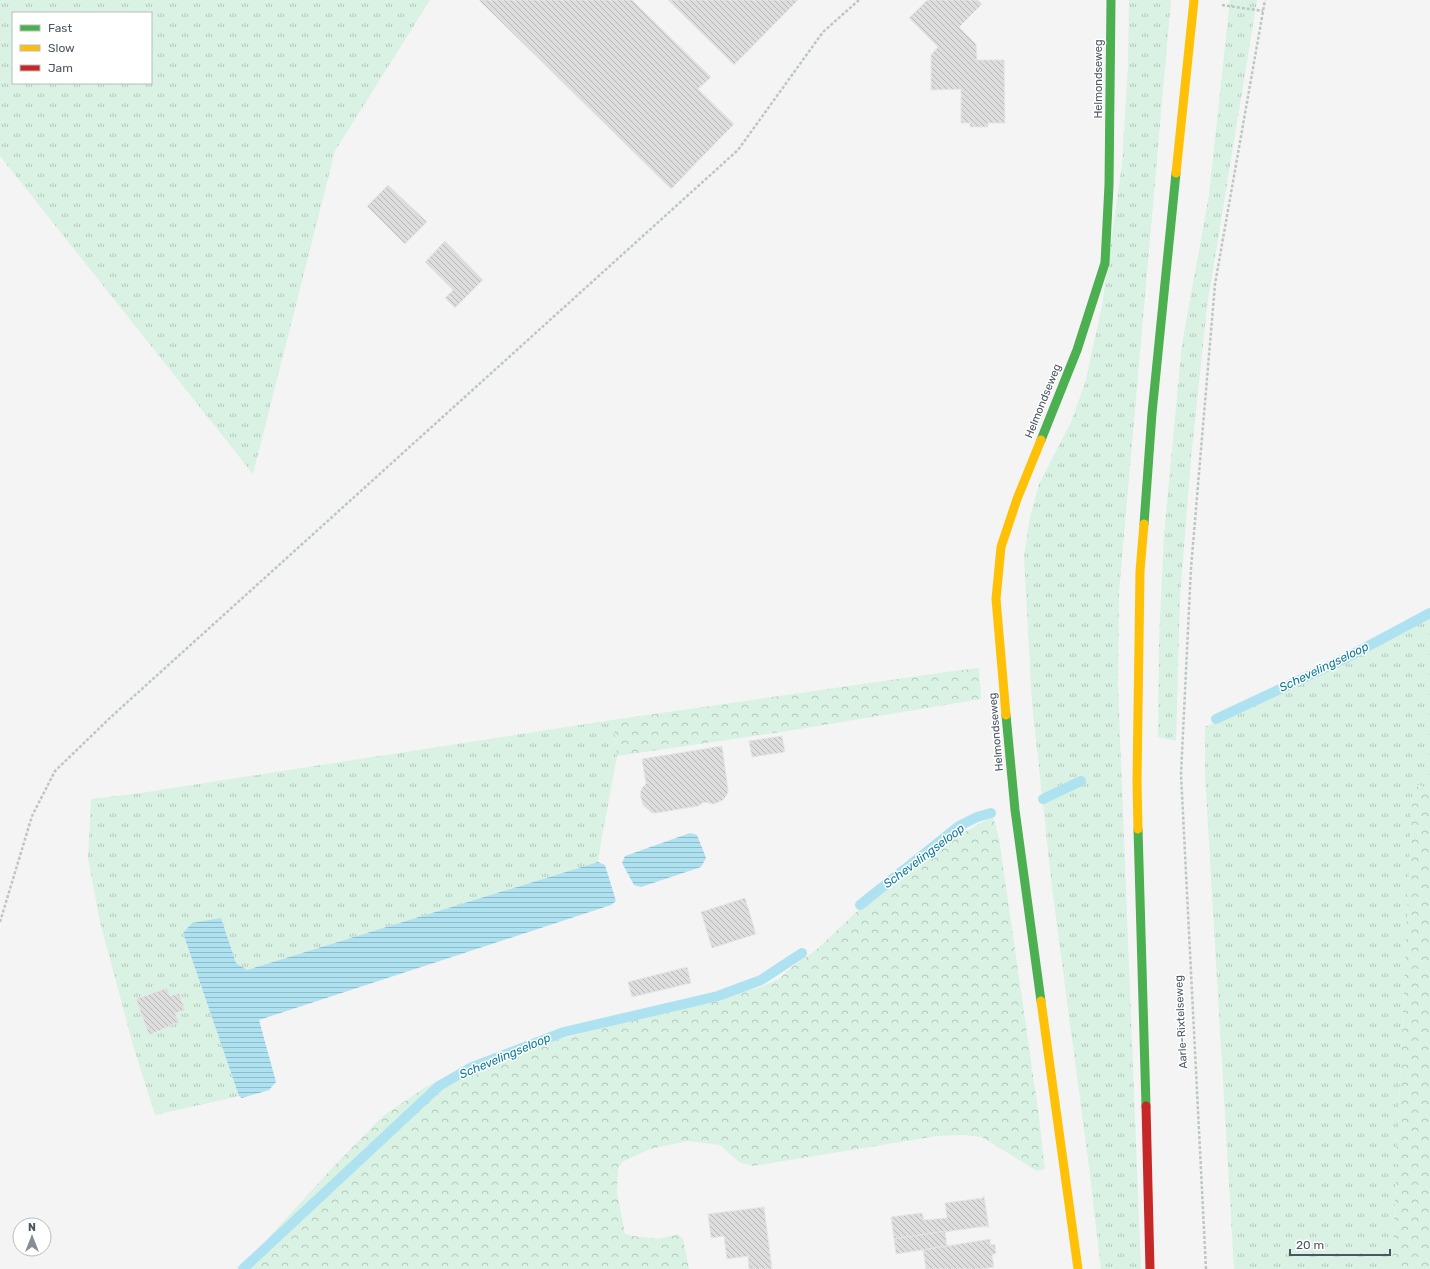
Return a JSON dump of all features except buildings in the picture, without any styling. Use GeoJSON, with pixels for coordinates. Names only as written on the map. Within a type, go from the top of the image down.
{"type":"FeatureCollection","features":[{"type":"Feature","properties":{"kind":"street","name":"Helmondseweg"},"geometry":{"type":"LineString","coordinates":[[1078,1269],[1015,810],[996,600],[1000,547],[1017,499],[1077,350],[1105,263],[1109,185],[1111,0]]}},
{"type":"Feature","properties":{"kind":"street"},"geometry":{"type":"LineString","coordinates":[[1150,1269],[1137,782],[1140,571],[1151,428],[1194,0]]}},
{"type":"Feature","properties":{"kind":"path"},"geometry":{"type":"LineString","coordinates":[[0,922],[32,816],[55,771],[124,706],[738,150],[823,32],[859,0]]}},
{"type":"Feature","properties":{"kind":"path","name":"Aarle-Rixtelseweg"},"geometry":{"type":"LineString","coordinates":[[1206,1269],[1181,774],[1191,568],[1215,284],[1265,0]]}},
{"type":"Feature","properties":{"kind":"green space"},"geometry":{"type":"Polygon","coordinates":[[[0,0],[430,0],[335,151],[253,474],[0,156],[0,0]]]}},
{"type":"Feature","properties":{"kind":"green space"},"geometry":{"type":"Polygon","coordinates":[[[1129,0],[1171,0],[1119,592],[1118,687],[1141,1269],[1101,1269],[1052,888],[1032,703],[1024,557],[1030,517],[1039,484],[1071,422],[1085,383],[1102,306],[1122,164],[1128,66],[1129,0]]]}},
{"type":"Feature","properties":{"kind":"green space"},"geometry":{"type":"Polygon","coordinates":[[[1230,0],[1257,0],[1207,307],[1191,458],[1180,598],[1176,741],[1158,737],[1159,640],[1164,534],[1182,344],[1209,195],[1230,0]]]}},
{"type":"Feature","properties":{"kind":"green space"},"geometry":{"type":"Polygon","coordinates":[[[1430,616],[1430,789],[1418,785],[1412,799],[1392,1269],[1234,1269],[1205,776],[1205,727],[1347,661],[1430,616]]]}},
{"type":"Feature","properties":{"kind":"green space"},"geometry":{"type":"Polygon","coordinates":[[[979,668],[981,699],[781,732],[617,756],[612,720],[979,668]]]}},
{"type":"Feature","properties":{"kind":"green space"},"geometry":{"type":"Polygon","coordinates":[[[612,720],[617,756],[598,862],[246,970],[236,963],[221,918],[183,933],[239,1096],[155,1115],[133,1045],[100,922],[88,858],[91,799],[134,794],[612,720]]]}},
{"type":"Feature","properties":{"kind":"green space"},"geometry":{"type":"Polygon","coordinates":[[[1418,785],[1430,789],[1430,1269],[1392,1269],[1412,799],[1418,785]]]}},
{"type":"Feature","properties":{"kind":"green space"},"geometry":{"type":"Polygon","coordinates":[[[993,816],[999,838],[1045,1169],[1037,1171],[982,1137],[962,1135],[937,1136],[753,1166],[739,1162],[720,1145],[688,1141],[650,1149],[622,1162],[618,1169],[617,1192],[625,1234],[658,1239],[678,1234],[683,1239],[689,1269],[240,1269],[332,1168],[383,1116],[424,1088],[455,1072],[537,1045],[761,987],[779,979],[792,967],[816,950],[888,882],[935,849],[993,816]]]}},
{"type":"Feature","properties":{"kind":"water"},"geometry":{"type":"Polygon","coordinates":[[[690,833],[697,835],[706,858],[701,867],[641,887],[634,885],[622,863],[625,856],[690,833]]]}},
{"type":"Feature","properties":{"kind":"water"},"geometry":{"type":"Polygon","coordinates":[[[598,862],[605,865],[616,901],[611,905],[259,1020],[276,1082],[269,1090],[242,1098],[239,1096],[183,933],[192,923],[221,918],[236,963],[247,970],[598,862]]]}},
{"type":"Feature","properties":{"kind":"waterway","name":"Schevelingseloop"},"geometry":{"type":"LineString","coordinates":[[1216,719],[1344,659],[1430,613]]}},
{"type":"Feature","properties":{"kind":"waterway","name":"Schevelingseloop"},"geometry":{"type":"LineString","coordinates":[[1043,799],[1081,781]]}},
{"type":"Feature","properties":{"kind":"waterway","name":"Schevelingseloop"},"geometry":{"type":"LineString","coordinates":[[860,905],[959,826],[977,817],[991,813]]}},
{"type":"Feature","properties":{"kind":"waterway","name":"Schevelingseloop"},"geometry":{"type":"LineString","coordinates":[[243,1269],[439,1086],[470,1068],[564,1032],[718,996],[761,980],[802,953]]}},
{"type":"Feature","properties":{"kind":"traffic: fast"},"geometry":{"type":"LineString","coordinates":[[1041,440],[1077,350],[1105,263],[1109,185],[1111,0]]}},
{"type":"Feature","properties":{"kind":"traffic: fast"},"geometry":{"type":"LineString","coordinates":[[1144,524],[1152,413],[1176,173]]}},
{"type":"Feature","properties":{"kind":"traffic: fast"},"geometry":{"type":"LineString","coordinates":[[1006,715],[1015,810],[1041,1001]]}},
{"type":"Feature","properties":{"kind":"traffic: fast"},"geometry":{"type":"LineString","coordinates":[[1138,829],[1146,1106]]}},
{"type":"Feature","properties":{"kind":"traffic: slow"},"geometry":{"type":"LineString","coordinates":[[1176,173],[1194,0]]}},
{"type":"Feature","properties":{"kind":"traffic: slow"},"geometry":{"type":"LineString","coordinates":[[1006,715],[996,599],[1001,547],[1017,499],[1041,440]]}},
{"type":"Feature","properties":{"kind":"traffic: slow"},"geometry":{"type":"LineString","coordinates":[[1138,829],[1137,782],[1140,571],[1144,524]]}},
{"type":"Feature","properties":{"kind":"traffic: slow"},"geometry":{"type":"LineString","coordinates":[[1041,1001],[1078,1269]]}},
{"type":"Feature","properties":{"kind":"traffic: jam"},"geometry":{"type":"LineString","coordinates":[[1146,1106],[1150,1269]]}}]}
